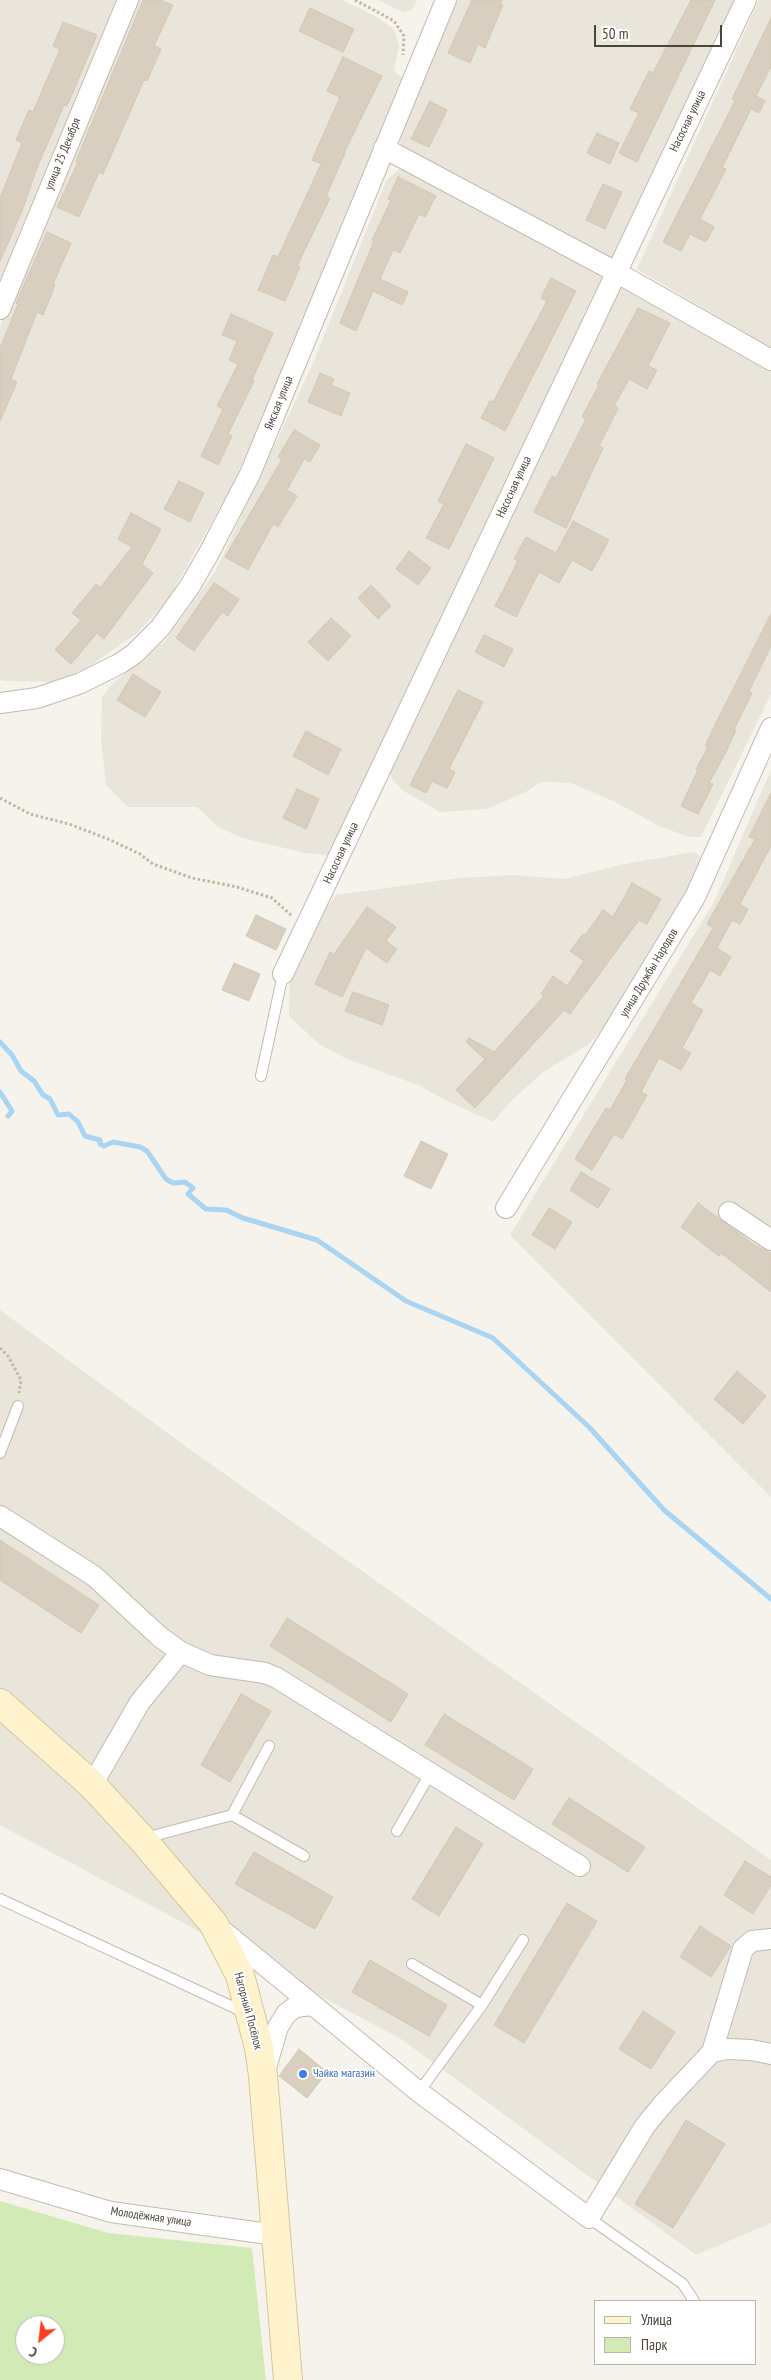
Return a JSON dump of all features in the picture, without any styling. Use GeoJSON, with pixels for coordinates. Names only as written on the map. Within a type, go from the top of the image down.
{"type":"FeatureCollection","features":[{"type":"Feature","properties":{"kind":"street","name":"улица 25 Декабря"},"geometry":{"type":"LineString","coordinates":[[0,309],[128,0]]}},
{"type":"Feature","properties":{"kind":"street","name":"Ямская улица"},"geometry":{"type":"LineString","coordinates":[[0,704],[37,698],[101,674],[134,654],[160,628],[210,553],[250,474],[446,0]]}},
{"type":"Feature","properties":{"kind":"street","name":"Насосная улица"},"geometry":{"type":"LineString","coordinates":[[283,974],[746,0]]}},
{"type":"Feature","properties":{"kind":"street"},"geometry":{"type":"LineString","coordinates":[[384,148],[616,272],[771,360]]}},
{"type":"Feature","properties":{"kind":"street","name":"улица Дружбы Народов"},"geometry":{"type":"LineString","coordinates":[[506,1208],[695,897],[771,728]]}},
{"type":"Feature","properties":{"kind":"street"},"geometry":{"type":"LineString","coordinates":[[729,1212],[771,1240]]}},
{"type":"Feature","properties":{"kind":"street"},"geometry":{"type":"LineString","coordinates":[[0,1516],[94,1576],[160,1637],[181,1652],[210,1665],[265,1673],[278,1678],[580,1866]]}},
{"type":"Feature","properties":{"kind":"street"},"geometry":{"type":"LineString","coordinates":[[92,1785],[140,1702],[181,1652]]}},
{"type":"Feature","properties":{"kind":"street","name":"Нагорный Посёлок"},"geometry":{"type":"LineString","coordinates":[[0,1703],[92,1785],[142,1838],[213,1923],[240,1975],[252,2016],[263,2076],[288,2380]]}},
{"type":"Feature","properties":{"kind":"street"},"geometry":{"type":"LineString","coordinates":[[213,1923],[420,2092],[589,2218],[645,2126],[712,2052],[743,1949],[752,1941],[771,1939]]}},
{"type":"Feature","properties":{"kind":"street"},"geometry":{"type":"LineString","coordinates":[[263,2076],[278,2027],[286,2014],[295,2007],[313,2005]]}},
{"type":"Feature","properties":{"kind":"street"},"geometry":{"type":"LineString","coordinates":[[712,2052],[744,2050],[771,2054]]}},
{"type":"Feature","properties":{"kind":"street","name":"Молодёжная улица"},"geometry":{"type":"LineString","coordinates":[[0,2178],[110,2212],[276,2235]]}},
{"type":"Feature","properties":{"kind":"lane"},"geometry":{"type":"LineString","coordinates":[[261,1076],[283,974]]}},
{"type":"Feature","properties":{"kind":"lane"},"geometry":{"type":"LineString","coordinates":[[0,1453],[18,1406]]}},
{"type":"Feature","properties":{"kind":"lane"},"geometry":{"type":"LineString","coordinates":[[232,1816],[269,1746]]}},
{"type":"Feature","properties":{"kind":"lane"},"geometry":{"type":"LineString","coordinates":[[397,1831],[431,1772]]}},
{"type":"Feature","properties":{"kind":"lane"},"geometry":{"type":"LineString","coordinates":[[142,1838],[232,1816],[304,1856]]}},
{"type":"Feature","properties":{"kind":"lane"},"geometry":{"type":"LineString","coordinates":[[0,1899],[252,2016]]}},
{"type":"Feature","properties":{"kind":"lane"},"geometry":{"type":"LineString","coordinates":[[420,2092],[482,2005],[523,1940]]}},
{"type":"Feature","properties":{"kind":"lane"},"geometry":{"type":"LineString","coordinates":[[412,1964],[482,2005]]}},
{"type":"Feature","properties":{"kind":"lane"},"geometry":{"type":"LineString","coordinates":[[589,2218],[683,2284],[693,2300]]}},
{"type":"Feature","properties":{"kind":"path"},"geometry":{"type":"LineString","coordinates":[[355,0],[394,21],[404,36],[401,69],[414,77]]}},
{"type":"Feature","properties":{"kind":"path"},"geometry":{"type":"LineString","coordinates":[[0,798],[30,814],[69,824],[108,839],[153,864],[192,878],[237,887],[272,898],[306,928]]}},
{"type":"Feature","properties":{"kind":"path"},"geometry":{"type":"LineString","coordinates":[[0,1348],[8,1356],[21,1380],[18,1406]]}},
{"type":"Feature","properties":{"kind":"shaded area"},"geometry":{"type":"Polygon","coordinates":[[[0,0],[119,0],[0,286],[0,0]]]}},
{"type":"Feature","properties":{"kind":"shaded area"},"geometry":{"type":"Polygon","coordinates":[[[135,0],[342,0],[375,16],[394,29],[399,46],[394,71],[404,79],[311,309],[230,490],[167,601],[137,633],[87,668],[53,682],[5,681],[0,680],[0,327],[135,0]]]}},
{"type":"Feature","properties":{"kind":"shaded area"},"geometry":{"type":"Polygon","coordinates":[[[377,0],[417,0],[412,10],[403,12],[377,0]]]}},
{"type":"Feature","properties":{"kind":"shaded area"},"geometry":{"type":"Polygon","coordinates":[[[458,0],[739,0],[616,256],[606,257],[401,151],[400,133],[458,0]]]}},
{"type":"Feature","properties":{"kind":"shaded area"},"geometry":{"type":"Polygon","coordinates":[[[759,0],[771,0],[771,348],[637,269],[759,0]]]}},
{"type":"Feature","properties":{"kind":"shaded area"},"geometry":{"type":"Polygon","coordinates":[[[402,167],[607,272],[333,856],[305,853],[242,838],[218,827],[197,807],[128,807],[106,785],[101,740],[102,697],[110,686],[166,640],[216,570],[313,363],[387,179],[402,167]]]}},
{"type":"Feature","properties":{"kind":"shaded area"},"geometry":{"type":"Polygon","coordinates":[[[625,284],[771,364],[771,694],[701,837],[689,837],[659,826],[615,802],[571,783],[541,782],[524,793],[486,809],[440,812],[402,790],[391,778],[390,762],[619,290],[625,284]]]}},
{"type":"Feature","properties":{"kind":"shaded area"},"geometry":{"type":"Polygon","coordinates":[[[771,770],[771,1497],[510,1235],[714,902],[771,770]]]}},
{"type":"Feature","properties":{"kind":"shaded area"},"geometry":{"type":"Polygon","coordinates":[[[694,852],[701,857],[701,866],[614,1015],[589,1044],[542,1073],[513,1099],[493,1122],[449,1102],[418,1085],[347,1059],[319,1044],[289,1016],[290,978],[315,925],[336,895],[458,878],[515,875],[564,879],[624,864],[694,852]]]}},
{"type":"Feature","properties":{"kind":"shaded area"},"geometry":{"type":"Polygon","coordinates":[[[0,1310],[188,1448],[771,1860],[771,2223],[696,2255],[401,2039],[0,1825],[0,1310]]]}},
{"type":"Feature","properties":{"kind":"green space"},"geometry":{"type":"Polygon","coordinates":[[[0,2201],[108,2233],[252,2248],[266,2380],[0,2380],[0,2201]]]}},
{"type":"Feature","properties":{"kind":"building"},"geometry":{"type":"Polygon","coordinates":[[[143,0],[160,0],[173,5],[154,46],[161,49],[147,81],[144,80],[103,174],[99,172],[79,217],[57,207],[78,162],[76,161],[143,0]]]}},
{"type":"Feature","properties":{"kind":"building"},"geometry":{"type":"Polygon","coordinates":[[[472,0],[502,0],[500,5],[503,5],[485,48],[478,44],[470,63],[448,53],[472,0]]]}},
{"type":"Feature","properties":{"kind":"building"},"geometry":{"type":"Polygon","coordinates":[[[691,0],[715,0],[637,162],[619,153],[639,113],[630,109],[649,71],[653,73],[691,0]]]}},
{"type":"Feature","properties":{"kind":"building"},"geometry":{"type":"Polygon","coordinates":[[[310,8],[354,29],[343,52],[299,31],[310,8]]]}},
{"type":"Feature","properties":{"kind":"building"},"geometry":{"type":"Polygon","coordinates":[[[771,18],[771,67],[756,96],[765,101],[759,113],[751,109],[722,168],[726,169],[700,219],[714,227],[706,242],[690,234],[681,251],[663,242],[735,101],[732,99],[771,18]]]}},
{"type":"Feature","properties":{"kind":"building"},"geometry":{"type":"Polygon","coordinates":[[[63,22],[97,35],[67,106],[64,105],[0,261],[0,198],[22,143],[16,140],[29,110],[33,112],[60,49],[53,46],[63,22]]]}},
{"type":"Feature","properties":{"kind":"building"},"geometry":{"type":"Polygon","coordinates":[[[343,57],[382,76],[344,153],[326,196],[330,198],[297,266],[300,267],[285,301],[258,290],[273,255],[278,257],[321,164],[312,160],[340,97],[327,91],[343,57]]]}},
{"type":"Feature","properties":{"kind":"building"},"geometry":{"type":"Polygon","coordinates":[[[430,101],[447,110],[429,147],[411,139],[430,101]]]}},
{"type":"Feature","properties":{"kind":"building"},"geometry":{"type":"Polygon","coordinates":[[[597,133],[619,143],[610,164],[587,153],[597,133]]]}},
{"type":"Feature","properties":{"kind":"building"},"geometry":{"type":"Polygon","coordinates":[[[398,177],[436,196],[425,217],[419,214],[400,253],[393,250],[380,279],[408,292],[402,305],[373,291],[356,331],[340,323],[374,241],[372,240],[391,200],[388,199],[398,177]]]}},
{"type":"Feature","properties":{"kind":"building"},"geometry":{"type":"Polygon","coordinates":[[[603,184],[622,192],[605,229],[586,220],[603,184]]]}},
{"type":"Feature","properties":{"kind":"building"},"geometry":{"type":"Polygon","coordinates":[[[47,232],[71,243],[53,284],[55,285],[43,315],[37,312],[11,379],[17,382],[0,421],[0,348],[18,304],[16,303],[47,232]]]}},
{"type":"Feature","properties":{"kind":"building"},"geometry":{"type":"Polygon","coordinates":[[[551,278],[576,291],[505,431],[481,418],[490,401],[493,402],[547,301],[541,298],[551,278]]]}},
{"type":"Feature","properties":{"kind":"building"},"geometry":{"type":"Polygon","coordinates":[[[638,308],[670,323],[648,366],[657,370],[647,389],[629,379],[614,406],[618,408],[599,446],[603,448],[566,528],[534,512],[552,476],[556,478],[586,419],[582,417],[599,385],[597,384],[638,308]]]}},
{"type":"Feature","properties":{"kind":"building"},"geometry":{"type":"Polygon","coordinates":[[[231,314],[273,333],[252,380],[254,381],[228,434],[232,436],[218,465],[201,456],[223,409],[217,406],[238,364],[229,360],[237,341],[222,335],[231,314]]]}},
{"type":"Feature","properties":{"kind":"building"},"geometry":{"type":"Polygon","coordinates":[[[320,373],[334,379],[331,385],[350,393],[341,416],[308,402],[320,373]]]}},
{"type":"Feature","properties":{"kind":"building"},"geometry":{"type":"Polygon","coordinates":[[[294,430],[320,445],[310,462],[304,459],[287,490],[297,496],[278,527],[273,524],[248,570],[225,557],[282,459],[278,457],[294,430]]]}},
{"type":"Feature","properties":{"kind":"building"},"geometry":{"type":"Polygon","coordinates":[[[466,444],[494,458],[449,549],[426,538],[444,504],[438,501],[466,444]]]}},
{"type":"Feature","properties":{"kind":"building"},"geometry":{"type":"Polygon","coordinates":[[[179,481],[204,493],[190,522],[164,509],[179,481]]]}},
{"type":"Feature","properties":{"kind":"building"},"geometry":{"type":"Polygon","coordinates":[[[131,513],[161,529],[142,564],[153,573],[104,639],[97,633],[71,664],[55,650],[81,620],[72,613],[96,584],[100,588],[132,547],[118,539],[131,513]]]}},
{"type":"Feature","properties":{"kind":"building"},"geometry":{"type":"Polygon","coordinates":[[[573,521],[609,540],[592,571],[572,560],[559,583],[539,572],[516,617],[495,606],[518,561],[514,559],[526,537],[556,553],[573,521]]]}},
{"type":"Feature","properties":{"kind":"building"},"geometry":{"type":"Polygon","coordinates":[[[409,551],[431,568],[418,585],[396,569],[409,551]]]}},
{"type":"Feature","properties":{"kind":"building"},"geometry":{"type":"Polygon","coordinates":[[[214,583],[239,599],[228,616],[222,612],[194,651],[176,638],[214,583]]]}},
{"type":"Feature","properties":{"kind":"building"},"geometry":{"type":"Polygon","coordinates":[[[371,585],[391,606],[378,619],[358,598],[371,585]]]}},
{"type":"Feature","properties":{"kind":"building"},"geometry":{"type":"Polygon","coordinates":[[[771,614],[771,646],[749,691],[752,693],[734,729],[736,730],[727,750],[709,783],[713,784],[698,814],[681,806],[698,770],[696,769],[708,747],[705,746],[771,614]]]}},
{"type":"Feature","properties":{"kind":"building"},"geometry":{"type":"Polygon","coordinates":[[[331,618],[351,636],[328,661],[308,642],[331,618]]]}},
{"type":"Feature","properties":{"kind":"building"},"geometry":{"type":"Polygon","coordinates":[[[484,635],[513,649],[504,667],[475,652],[484,635]]]}},
{"type":"Feature","properties":{"kind":"building"},"geometry":{"type":"Polygon","coordinates":[[[133,674],[161,692],[145,717],[117,700],[133,674]]]}},
{"type":"Feature","properties":{"kind":"building"},"geometry":{"type":"Polygon","coordinates":[[[458,690],[483,702],[449,769],[455,772],[447,788],[432,781],[426,793],[410,785],[458,690]]]}},
{"type":"Feature","properties":{"kind":"building"},"geometry":{"type":"Polygon","coordinates":[[[306,731],[341,749],[328,775],[293,756],[306,731]]]}},
{"type":"Feature","properties":{"kind":"building"},"geometry":{"type":"Polygon","coordinates":[[[297,789],[319,799],[306,829],[283,818],[297,789]]]}},
{"type":"Feature","properties":{"kind":"building"},"geometry":{"type":"Polygon","coordinates":[[[771,793],[771,846],[740,904],[748,909],[740,924],[732,920],[717,948],[731,957],[720,976],[710,970],[691,1003],[703,1010],[682,1048],[691,1053],[681,1070],[659,1058],[641,1092],[647,1095],[622,1139],[614,1134],[592,1170],[575,1159],[606,1108],[610,1110],[627,1080],[625,1079],[713,928],[707,924],[755,839],[749,837],[771,793]]]}},
{"type":"Feature","properties":{"kind":"building"},"geometry":{"type":"Polygon","coordinates":[[[632,883],[661,899],[647,924],[639,920],[570,1014],[564,1010],[475,1108],[456,1090],[485,1059],[466,1042],[469,1038],[494,1052],[544,996],[541,994],[553,976],[567,986],[584,961],[570,951],[583,934],[585,935],[603,910],[613,917],[632,883]]]}},
{"type":"Feature","properties":{"kind":"building"},"geometry":{"type":"Polygon","coordinates":[[[367,907],[396,927],[386,941],[397,949],[387,963],[366,948],[342,997],[315,984],[330,952],[334,954],[367,907]]]}},
{"type":"Feature","properties":{"kind":"building"},"geometry":{"type":"Polygon","coordinates":[[[256,915],[286,929],[276,950],[246,936],[256,915]]]}},
{"type":"Feature","properties":{"kind":"building"},"geometry":{"type":"Polygon","coordinates":[[[234,963],[260,974],[249,1001],[222,990],[234,963]]]}},
{"type":"Feature","properties":{"kind":"building"},"geometry":{"type":"Polygon","coordinates":[[[353,992],[389,1005],[382,1025],[345,1011],[353,992]]]}},
{"type":"Feature","properties":{"kind":"building"},"geometry":{"type":"Polygon","coordinates":[[[421,1141],[448,1154],[431,1189],[404,1176],[421,1141]]]}},
{"type":"Feature","properties":{"kind":"building"},"geometry":{"type":"Polygon","coordinates":[[[581,1172],[610,1189],[598,1208],[570,1190],[581,1172]]]}},
{"type":"Feature","properties":{"kind":"building"},"geometry":{"type":"Polygon","coordinates":[[[698,1203],[756,1246],[771,1253],[771,1292],[721,1253],[719,1256],[681,1227],[698,1203]]]}},
{"type":"Feature","properties":{"kind":"building"},"geometry":{"type":"Polygon","coordinates":[[[549,1208],[572,1222],[555,1249],[532,1235],[549,1208]]]}},
{"type":"Feature","properties":{"kind":"building"},"geometry":{"type":"Polygon","coordinates":[[[737,1371],[766,1396],[743,1424],[714,1399],[737,1371]]]}},
{"type":"Feature","properties":{"kind":"building"},"geometry":{"type":"Polygon","coordinates":[[[0,1540],[99,1605],[81,1633],[0,1580],[0,1540]]]}},
{"type":"Feature","properties":{"kind":"building"},"geometry":{"type":"Polygon","coordinates":[[[287,1618],[408,1694],[391,1722],[270,1646],[287,1618]]]}},
{"type":"Feature","properties":{"kind":"building"},"geometry":{"type":"Polygon","coordinates":[[[241,1694],[271,1711],[230,1782],[201,1765],[241,1694]]]}},
{"type":"Feature","properties":{"kind":"building"},"geometry":{"type":"Polygon","coordinates":[[[444,1714],[533,1769],[514,1800],[425,1745],[444,1714]]]}},
{"type":"Feature","properties":{"kind":"building"},"geometry":{"type":"Polygon","coordinates":[[[569,1798],[645,1847],[628,1872],[552,1824],[569,1798]]]}},
{"type":"Feature","properties":{"kind":"building"},"geometry":{"type":"Polygon","coordinates":[[[456,1827],[483,1844],[439,1916],[412,1899],[456,1827]]]}},
{"type":"Feature","properties":{"kind":"building"},"geometry":{"type":"Polygon","coordinates":[[[254,1852],[333,1897],[315,1929],[235,1884],[254,1852]]]}},
{"type":"Feature","properties":{"kind":"building"},"geometry":{"type":"Polygon","coordinates":[[[745,1861],[771,1877],[771,1885],[753,1914],[724,1895],[745,1861]]]}},
{"type":"Feature","properties":{"kind":"building"},"geometry":{"type":"Polygon","coordinates":[[[567,1903],[597,1921],[524,2043],[494,2025],[567,1903]]]}},
{"type":"Feature","properties":{"kind":"building"},"geometry":{"type":"Polygon","coordinates":[[[700,1926],[731,1946],[711,1977],[680,1957],[700,1926]]]}},
{"type":"Feature","properties":{"kind":"building"},"geometry":{"type":"Polygon","coordinates":[[[370,1960],[447,2005],[429,2036],[352,1992],[370,1960]]]}},
{"type":"Feature","properties":{"kind":"building"},"geometry":{"type":"Polygon","coordinates":[[[643,2011],[675,2032],[651,2069],[619,2049],[643,2011]]]}},
{"type":"Feature","properties":{"kind":"building","name":"Чайка магазин"},"geometry":{"type":"Polygon","coordinates":[[[299,2049],[327,2072],[307,2098],[279,2076],[299,2049]]]}},
{"type":"Feature","properties":{"kind":"building"},"geometry":{"type":"Polygon","coordinates":[[[686,2120],[725,2144],[673,2228],[635,2204],[686,2120]]]}},
{"type":"Feature","properties":{"kind":"waterway"},"geometry":{"type":"LineString","coordinates":[[0,1042],[12,1055],[21,1071],[34,1081],[43,1095],[50,1099],[58,1115],[69,1114],[78,1122],[85,1136],[100,1140],[100,1144],[104,1146],[113,1142],[140,1147],[147,1151],[166,1179],[173,1183],[185,1182],[193,1188],[188,1194],[206,1209],[226,1210],[243,1218],[317,1240],[406,1301],[493,1338],[589,1427],[664,1510],[771,1599]]}},
{"type":"Feature","properties":{"kind":"waterway"},"geometry":{"type":"LineString","coordinates":[[0,1092],[12,1111],[8,1116]]}},
{"type":"Feature","properties":{"kind":"place","name":"Чайка магазин"},"geometry":{"type":"Point","coordinates":[303,2074]}}]}
